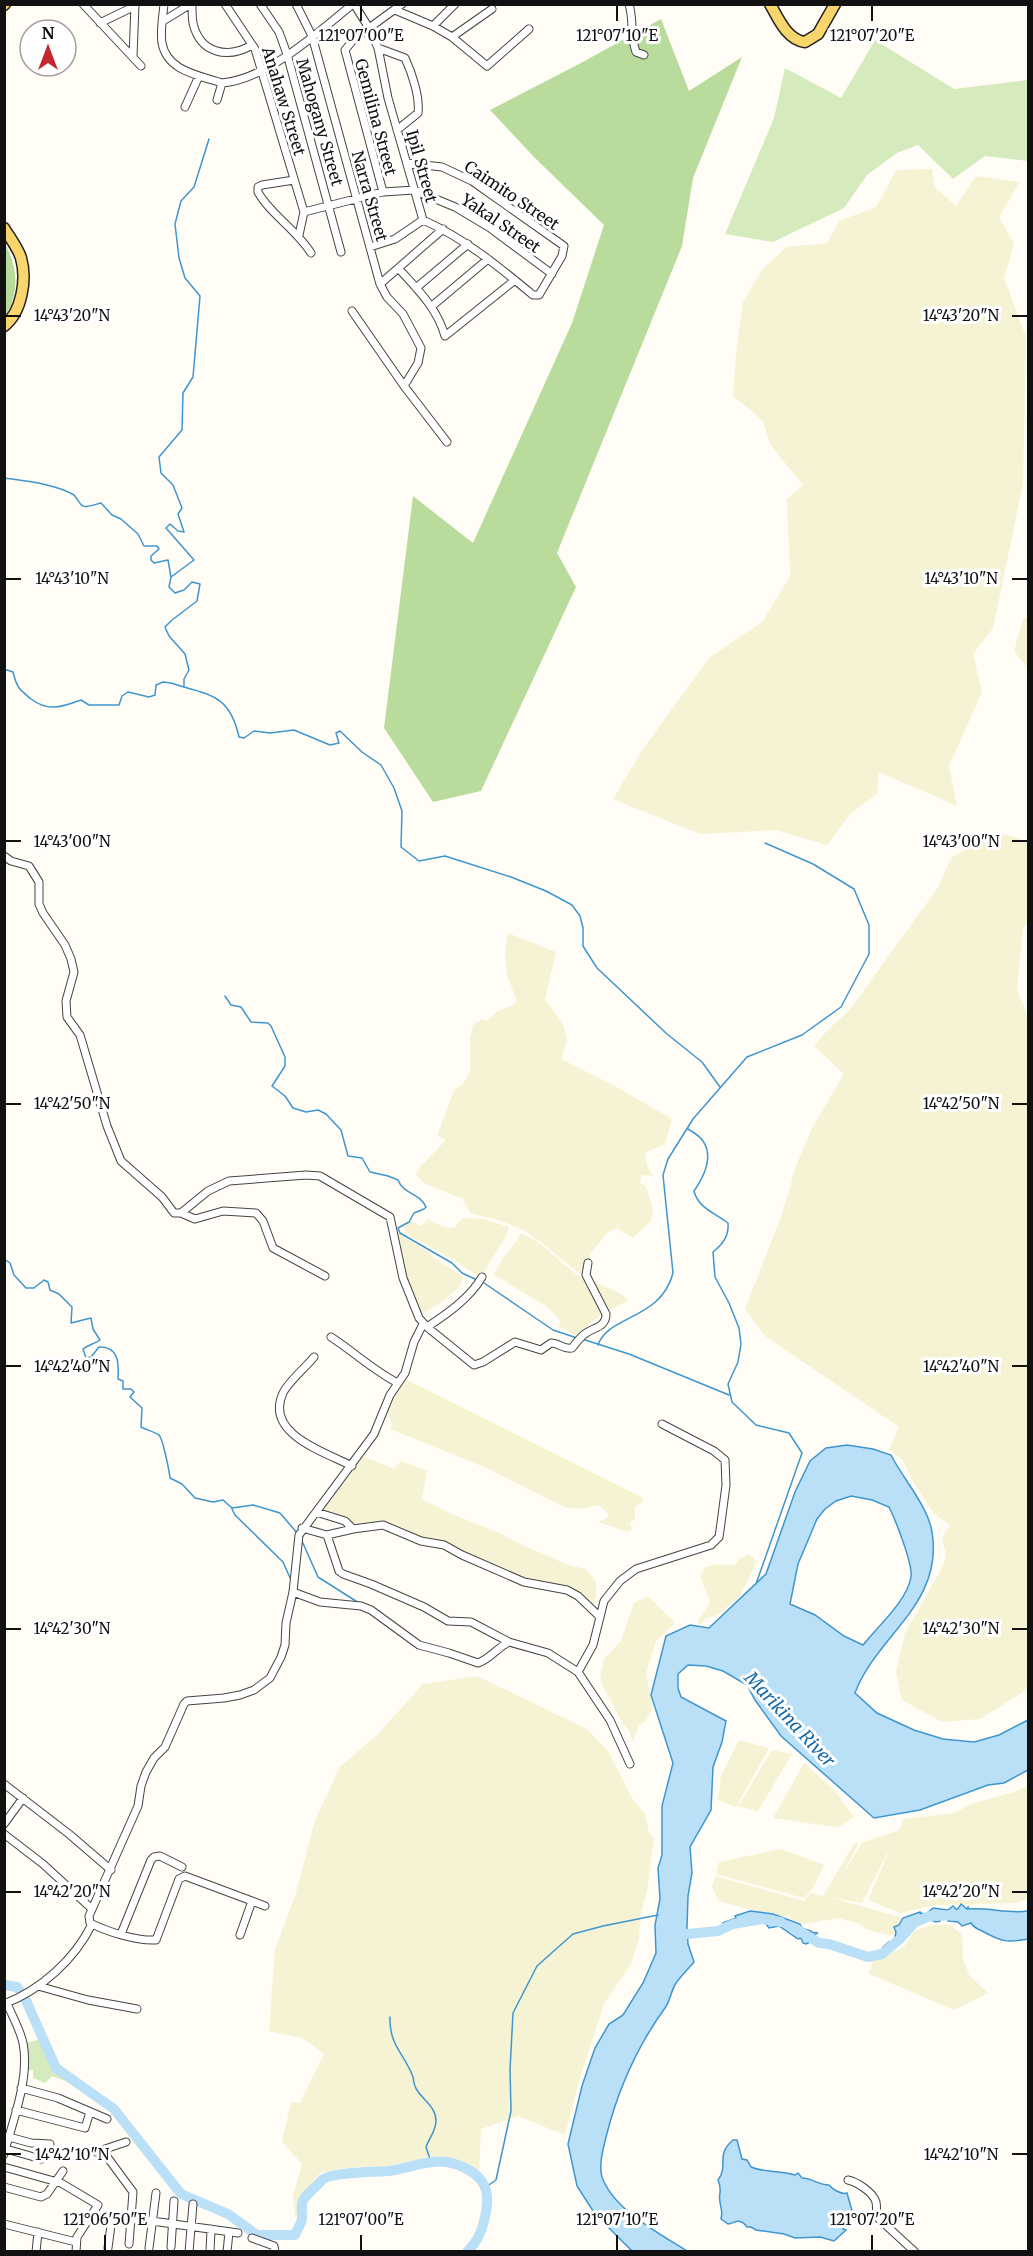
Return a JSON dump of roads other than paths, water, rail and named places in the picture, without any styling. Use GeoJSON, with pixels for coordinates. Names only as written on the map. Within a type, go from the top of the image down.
{"type":"FeatureCollection","features":[{"type":"Feature","properties":{"kind":"main road"},"geometry":{"type":"LineString","coordinates":[[770,4],[785,29],[801,42],[811,40],[819,34],[835,4]]}},
{"type":"Feature","properties":{"kind":"main road"},"geometry":{"type":"LineString","coordinates":[[4,228],[20,256],[23,276],[20,300],[15,313],[4,326]]}},
{"type":"Feature","properties":{"kind":"street"},"geometry":{"type":"LineString","coordinates":[[164,4],[162,41],[166,55],[172,64],[222,83],[233,82],[261,70],[354,4]]}},
{"type":"Feature","properties":{"kind":"street"},"geometry":{"type":"LineString","coordinates":[[163,21],[191,4],[194,25],[204,44],[228,54],[252,45]]}},
{"type":"Feature","properties":{"kind":"street","name":"Anahaw Street"},"geometry":{"type":"LineString","coordinates":[[225,4],[252,45],[304,212]]}},
{"type":"Feature","properties":{"kind":"street","name":"Mahogany Street"},"geometry":{"type":"LineString","coordinates":[[260,4],[279,32],[341,252]]}},
{"type":"Feature","properties":{"kind":"street","name":"Narra Street"},"geometry":{"type":"LineString","coordinates":[[296,4],[312,36],[380,284],[387,297],[403,314],[421,348],[418,363],[405,386]]}},
{"type":"Feature","properties":{"kind":"street","name":"Ipil Street"},"geometry":{"type":"LineString","coordinates":[[354,4],[378,48],[397,130],[423,220],[468,244],[533,295],[538,296],[552,274],[564,247]]}},
{"type":"Feature","properties":{"kind":"street"},"geometry":{"type":"LineString","coordinates":[[433,26],[455,4]]}},
{"type":"Feature","properties":{"kind":"street"},"geometry":{"type":"LineString","coordinates":[[629,4],[632,23],[631,39],[636,52],[644,55]]}},
{"type":"Feature","properties":{"kind":"street"},"geometry":{"type":"LineString","coordinates":[[87,5],[141,66]]}},
{"type":"Feature","properties":{"kind":"street"},"geometry":{"type":"LineString","coordinates":[[100,22],[135,5],[133,57]]}},
{"type":"Feature","properties":{"kind":"street"},"geometry":{"type":"LineString","coordinates":[[399,7],[452,38],[487,66],[530,29]]}},
{"type":"Feature","properties":{"kind":"street","name":"Gemilina Street"},"geometry":{"type":"LineString","coordinates":[[383,192],[345,57],[345,50],[350,43],[399,7]]}},
{"type":"Feature","properties":{"kind":"street"},"geometry":{"type":"LineString","coordinates":[[452,38],[492,9]]}},
{"type":"Feature","properties":{"kind":"street"},"geometry":{"type":"LineString","coordinates":[[378,48],[405,58],[413,84],[418,113],[397,130]]}},
{"type":"Feature","properties":{"kind":"street"},"geometry":{"type":"LineString","coordinates":[[185,107],[199,76]]}},
{"type":"Feature","properties":{"kind":"street"},"geometry":{"type":"LineString","coordinates":[[217,100],[222,83]]}},
{"type":"Feature","properties":{"kind":"street","name":"Caimito Street"},"geometry":{"type":"LineString","coordinates":[[407,163],[442,167],[472,181],[564,247]]}},
{"type":"Feature","properties":{"kind":"street"},"geometry":{"type":"LineString","coordinates":[[294,180],[262,185],[258,188],[258,192],[276,214],[299,235],[311,253]]}},
{"type":"Feature","properties":{"kind":"street","name":"Yakal Street"},"geometry":{"type":"LineString","coordinates":[[304,212],[383,192],[414,190],[455,207],[489,228],[552,274]]}},
{"type":"Feature","properties":{"kind":"street"},"geometry":{"type":"LineString","coordinates":[[299,235],[304,212]]}},
{"type":"Feature","properties":{"kind":"street"},"geometry":{"type":"LineString","coordinates":[[370,247],[395,239],[423,220]]}},
{"type":"Feature","properties":{"kind":"street"},"geometry":{"type":"LineString","coordinates":[[380,284],[443,229]]}},
{"type":"Feature","properties":{"kind":"street"},"geometry":{"type":"LineString","coordinates":[[416,288],[468,244]]}},
{"type":"Feature","properties":{"kind":"street"},"geometry":{"type":"LineString","coordinates":[[432,306],[488,260]]}},
{"type":"Feature","properties":{"kind":"street"},"geometry":{"type":"LineString","coordinates":[[399,269],[432,306],[439,316],[446,336],[515,280]]}},
{"type":"Feature","properties":{"kind":"street"},"geometry":{"type":"LineString","coordinates":[[352,311],[447,442]]}},
{"type":"Feature","properties":{"kind":"street"},"geometry":{"type":"LineString","coordinates":[[4,856],[11,861],[29,866],[39,882],[39,904],[71,959],[74,972],[66,1001],[67,1017],[80,1035],[107,1126],[121,1161],[162,1197],[174,1213],[181,1213],[195,1219],[223,1211],[256,1213],[263,1221],[273,1248],[325,1276]]}},
{"type":"Feature","properties":{"kind":"street"},"geometry":{"type":"LineString","coordinates":[[181,1213],[208,1191],[230,1181],[320,1176],[390,1217],[403,1278],[419,1318],[474,1365],[515,1342],[541,1350],[550,1343],[572,1348],[580,1338],[603,1325],[606,1314],[586,1275],[588,1263]]}},
{"type":"Feature","properties":{"kind":"street"},"geometry":{"type":"LineString","coordinates":[[41,2159],[5,2151],[21,2088],[23,2045],[6,2004],[38,1986],[75,1951],[91,1921],[92,1909],[138,1806],[141,1785],[146,1772],[154,1758],[165,1747],[184,1704],[192,1700],[224,1698],[247,1693],[270,1678],[281,1657],[302,1528],[375,1434],[390,1395],[405,1373],[414,1342],[425,1325],[448,1314],[476,1287],[482,1277]]}},
{"type":"Feature","properties":{"kind":"street"},"geometry":{"type":"LineString","coordinates":[[331,1338],[351,1350],[381,1375],[398,1383]]}},
{"type":"Feature","properties":{"kind":"street"},"geometry":{"type":"LineString","coordinates":[[314,1357],[283,1393],[279,1404],[281,1419],[288,1430],[305,1442],[352,1466]]}},
{"type":"Feature","properties":{"kind":"street"},"geometry":{"type":"LineString","coordinates":[[578,1672],[593,1645],[604,1601],[620,1581],[633,1571],[711,1545],[719,1537],[726,1485],[725,1460],[714,1450],[662,1424]]}},
{"type":"Feature","properties":{"kind":"street"},"geometry":{"type":"LineString","coordinates":[[316,1512],[345,1521],[353,1529]]}},
{"type":"Feature","properties":{"kind":"street"},"geometry":{"type":"LineString","coordinates":[[302,1528],[327,1535],[383,1525],[422,1541],[444,1545],[519,1580],[567,1590],[578,1596],[599,1616]]}},
{"type":"Feature","properties":{"kind":"street"},"geometry":{"type":"LineString","coordinates":[[327,1535],[339,1571],[343,1574],[424,1607],[448,1621],[471,1622],[509,1642],[548,1653],[578,1672],[610,1720],[630,1764]]}},
{"type":"Feature","properties":{"kind":"street"},"geometry":{"type":"LineString","coordinates":[[293,1592],[320,1602],[361,1606],[420,1645],[478,1664],[509,1642]]}},
{"type":"Feature","properties":{"kind":"street"},"geometry":{"type":"LineString","coordinates":[[4,1784],[111,1870]]}},
{"type":"Feature","properties":{"kind":"street"},"geometry":{"type":"LineString","coordinates":[[4,1824],[23,1798]]}},
{"type":"Feature","properties":{"kind":"street"},"geometry":{"type":"LineString","coordinates":[[4,1834],[43,1864],[92,1909]]}},
{"type":"Feature","properties":{"kind":"street"},"geometry":{"type":"LineString","coordinates":[[121,1934],[154,1857],[160,1856],[182,1867]]}},
{"type":"Feature","properties":{"kind":"street"},"geometry":{"type":"LineString","coordinates":[[91,1921],[121,1934],[154,1941],[158,1939],[181,1876],[265,1906]]}},
{"type":"Feature","properties":{"kind":"street"},"geometry":{"type":"LineString","coordinates":[[240,1935],[252,1901]]}},
{"type":"Feature","properties":{"kind":"street"},"geometry":{"type":"LineString","coordinates":[[38,1986],[88,2000],[137,2008]]}},
{"type":"Feature","properties":{"kind":"street"},"geometry":{"type":"LineString","coordinates":[[21,2088],[58,2098],[107,2119]]}},
{"type":"Feature","properties":{"kind":"street"},"geometry":{"type":"LineString","coordinates":[[16,2110],[85,2128],[90,2112]]}},
{"type":"Feature","properties":{"kind":"street"},"geometry":{"type":"LineString","coordinates":[[9,2137],[50,2145]]}},
{"type":"Feature","properties":{"kind":"street"},"geometry":{"type":"LineString","coordinates":[[126,2142],[99,2151],[133,2192],[129,2244]]}},
{"type":"Feature","properties":{"kind":"street"},"geometry":{"type":"LineString","coordinates":[[4,2167],[55,2181],[98,2205],[76,2248]]}},
{"type":"Feature","properties":{"kind":"street"},"geometry":{"type":"LineString","coordinates":[[4,2187],[41,2197],[46,2194],[63,2171]]}},
{"type":"Feature","properties":{"kind":"street"},"geometry":{"type":"LineString","coordinates":[[848,2180],[872,2195],[875,2199],[877,2217],[915,2252]]}},
{"type":"Feature","properties":{"kind":"street"},"geometry":{"type":"LineString","coordinates":[[148,2248],[156,2193]]}},
{"type":"Feature","properties":{"kind":"street"},"geometry":{"type":"LineString","coordinates":[[171,2247],[174,2201]]}},
{"type":"Feature","properties":{"kind":"street"},"geometry":{"type":"LineString","coordinates":[[189,2252],[193,2204]]}},
{"type":"Feature","properties":{"kind":"street"},"geometry":{"type":"LineString","coordinates":[[92,2216],[152,2221],[238,2233]]}},
{"type":"Feature","properties":{"kind":"street"},"geometry":{"type":"LineString","coordinates":[[108,2248],[112,2218]]}},
{"type":"Feature","properties":{"kind":"street"},"geometry":{"type":"LineString","coordinates":[[4,2224],[38,2232],[84,2252]]}},
{"type":"Feature","properties":{"kind":"street"},"geometry":{"type":"LineString","coordinates":[[210,2252],[211,2229]]}},
{"type":"Feature","properties":{"kind":"street"},"geometry":{"type":"LineString","coordinates":[[36,2252],[38,2232]]}},
{"type":"Feature","properties":{"kind":"street"},"geometry":{"type":"LineString","coordinates":[[227,2252],[229,2232]]}},
{"type":"Feature","properties":{"kind":"street"},"geometry":{"type":"LineString","coordinates":[[252,2238],[274,2246],[275,2252]]}},
{"type":"Feature","properties":{"kind":"water","name":"Marikina River"},"geometry":{"type":"Polygon","coordinates":[[[847,1445],[873,1449],[891,1455],[926,1512],[932,1532],[933,1557],[928,1580],[906,1618],[865,1673],[855,1693],[877,1713],[914,1730],[943,1739],[974,1742],[999,1735],[1028,1720],[1028,1770],[1004,1783],[988,1785],[920,1810],[874,1818],[781,1736],[747,1685],[723,1671],[706,1666],[688,1665],[678,1674],[678,1688],[681,1697],[726,1721],[722,1742],[713,1767],[711,1810],[690,1847],[692,1873],[688,1896],[687,1927],[688,1944],[694,1962],[676,1983],[667,2005],[645,2038],[629,2070],[611,2119],[601,2165],[602,2177],[610,2193],[629,2213],[687,2251],[632,2251],[595,2214],[577,2186],[568,2144],[582,2086],[595,2048],[609,2024],[623,2015],[643,1983],[656,1953],[655,1925],[660,1899],[658,1868],[662,1855],[662,1806],[673,1763],[651,1695],[666,1636],[690,1625],[709,1628],[766,1574],[795,1492],[810,1461],[826,1448],[847,1445]],[[851,1496],[836,1501],[817,1519],[798,1564],[790,1604],[815,1615],[844,1636],[863,1645],[898,1604],[911,1577],[906,1552],[889,1507],[872,1500],[851,1496]]]}},
{"type":"Feature","properties":{"kind":"water"},"geometry":{"type":"Polygon","coordinates":[[[961,1904],[967,1909],[968,1907],[969,1909],[1013,1912],[1028,1911],[1028,1939],[1009,1941],[1000,1939],[976,1928],[971,1923],[962,1926],[958,1922],[948,1921],[951,1918],[945,1913],[938,1918],[940,1921],[936,1922],[921,1916],[904,1930],[896,1947],[890,1945],[882,1948],[889,1942],[894,1942],[896,1932],[894,1927],[899,1925],[903,1918],[920,1912],[921,1915],[922,1913],[925,1915],[933,1908],[948,1910],[953,1906],[957,1910],[961,1904]]]}},
{"type":"Feature","properties":{"kind":"water"},"geometry":{"type":"Polygon","coordinates":[[[750,1911],[773,1914],[800,1924],[802,1928],[810,1932],[818,1933],[810,1936],[810,1942],[806,1944],[801,1938],[798,1939],[779,1926],[769,1928],[766,1924],[770,1921],[760,1918],[756,1921],[738,1921],[725,1927],[723,1923],[750,1911]]]}},
{"type":"Feature","properties":{"kind":"water"},"geometry":{"type":"Polygon","coordinates":[[[733,2140],[737,2140],[742,2159],[747,2160],[751,2167],[795,2175],[798,2173],[802,2178],[829,2185],[837,2191],[847,2193],[853,2217],[847,2220],[848,2224],[843,2229],[846,2230],[834,2241],[820,2237],[795,2238],[756,2230],[740,2221],[728,2224],[721,2219],[718,2180],[721,2175],[723,2156],[733,2140]]]}},
{"type":"Feature","properties":{"kind":"waterway"},"geometry":{"type":"LineString","coordinates":[[209,139],[194,187],[181,201],[175,224],[179,258],[185,278],[200,296],[193,377],[183,393],[182,430],[159,457],[161,473],[173,485],[182,508],[178,514],[184,532],[178,531],[170,524],[166,528],[194,560],[171,577],[169,587],[175,593],[184,590],[192,582],[200,584],[197,601],[165,627],[169,636],[185,654],[189,670],[184,679],[184,687],[214,697],[221,702],[232,715],[239,737],[244,738],[254,731],[270,733],[294,730],[330,745],[339,743],[336,733],[340,731],[362,752],[381,765],[394,788],[402,811],[401,847],[419,861],[445,856],[511,877],[546,891],[572,905],[580,916],[583,946],[597,968],[667,1034],[702,1062],[720,1087]]}},
{"type":"Feature","properties":{"kind":"waterway"},"geometry":{"type":"LineString","coordinates":[[4,478],[67,491],[84,506],[101,503],[112,515],[121,519],[138,534],[144,546],[157,546],[159,549],[151,556],[151,560],[154,563],[168,560],[171,577]]}},
{"type":"Feature","properties":{"kind":"waterway"},"geometry":{"type":"LineString","coordinates":[[4,671],[13,672],[19,688],[31,699],[49,707],[81,700],[89,705],[119,705],[122,696],[128,692],[149,697],[155,695],[156,685],[163,682],[184,687]]}},
{"type":"Feature","properties":{"kind":"waterway"},"geometry":{"type":"LineString","coordinates":[[598,1345],[612,1328],[647,1309],[667,1288],[673,1273],[663,1175],[668,1159],[693,1119],[747,1057],[802,1035],[841,1007],[869,954],[869,925],[854,889],[813,864],[765,843]]}},
{"type":"Feature","properties":{"kind":"waterway"},"geometry":{"type":"LineString","coordinates":[[225,996],[231,1005],[241,1007],[251,1022],[268,1023],[271,1026],[285,1057],[285,1066],[272,1086],[285,1096],[293,1108],[306,1112],[318,1110],[326,1114],[341,1130],[348,1156],[362,1158],[370,1172],[398,1180],[400,1185],[423,1202],[426,1207],[414,1213],[409,1222],[398,1228],[400,1233],[452,1263],[462,1273],[477,1280]]}},
{"type":"Feature","properties":{"kind":"waterway"},"geometry":{"type":"LineString","coordinates":[[688,1129],[702,1139],[708,1154],[704,1174],[694,1191],[696,1197],[703,1206],[728,1223],[725,1239],[713,1252],[715,1277],[739,1328],[741,1344],[738,1362],[728,1384],[732,1402],[756,1425],[789,1433],[802,1453],[756,1584]]}},
{"type":"Feature","properties":{"kind":"waterway"},"geometry":{"type":"LineString","coordinates":[[4,1259],[10,1263],[14,1275],[26,1288],[34,1288],[44,1280],[48,1282],[50,1290],[59,1294],[72,1307],[71,1323],[91,1318],[93,1329],[100,1340],[83,1349],[86,1358],[91,1357],[99,1347],[106,1347],[114,1353],[118,1362],[118,1379],[123,1381],[123,1389],[131,1389],[134,1392],[130,1397],[142,1408],[141,1427],[161,1438],[170,1478],[182,1484],[195,1498],[213,1502],[223,1500],[232,1508],[253,1505],[280,1513],[298,1534]]}},
{"type":"Feature","properties":{"kind":"waterway"},"geometry":{"type":"LineString","coordinates":[[484,1283],[553,1330],[577,1338]]}},
{"type":"Feature","properties":{"kind":"waterway"},"geometry":{"type":"LineString","coordinates":[[582,1339],[629,1354],[729,1395]]}},
{"type":"Feature","properties":{"kind":"waterway"},"geometry":{"type":"LineString","coordinates":[[232,1509],[235,1515],[283,1562],[291,1580]]}},
{"type":"Feature","properties":{"kind":"waterway"},"geometry":{"type":"LineString","coordinates":[[302,1541],[318,1577],[359,1603]]}},
{"type":"Feature","properties":{"kind":"waterway"},"geometry":{"type":"LineString","coordinates":[[444,1655],[454,1658]]}},
{"type":"Feature","properties":{"kind":"waterway"},"geometry":{"type":"LineString","coordinates":[[486,2187],[496,2180],[511,2111],[510,2070],[513,2013],[537,1966],[573,1934],[658,1915]]}},
{"type":"Feature","properties":{"kind":"waterway"},"geometry":{"type":"LineString","coordinates":[[798,1930],[819,1943],[868,1957],[882,1954],[915,1922],[930,1916],[959,1915]]}},
{"type":"Feature","properties":{"kind":"waterway"},"geometry":{"type":"LineString","coordinates":[[677,1935],[718,1931],[733,1924],[762,1919],[781,1922]]}},
{"type":"Feature","properties":{"kind":"waterway"},"geometry":{"type":"LineString","coordinates":[[4,1985],[17,1987],[24,1996],[56,2068],[114,2109],[181,2194],[228,2214],[257,2235],[295,2235],[302,2219],[303,2200],[327,2177],[389,2171],[431,2162],[450,2163],[472,2172],[481,2180],[486,2189],[486,2212],[482,2229],[467,2252]]}},
{"type":"Feature","properties":{"kind":"waterway"},"geometry":{"type":"LineString","coordinates":[[390,2017],[390,2027],[395,2043],[410,2069],[416,2088],[432,2108],[435,2116],[435,2128],[426,2147],[431,2162]]}}]}
